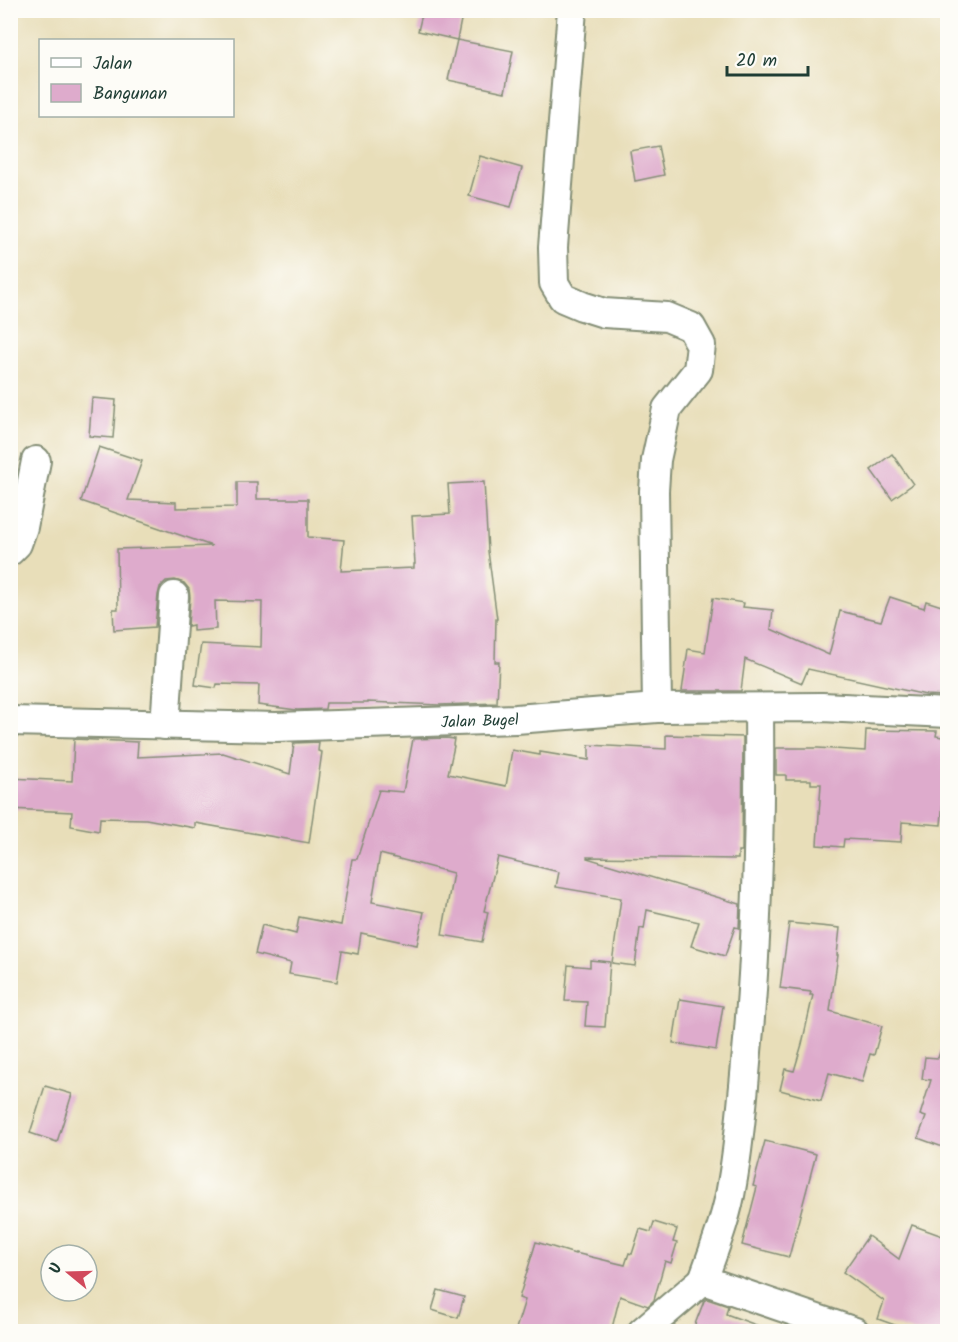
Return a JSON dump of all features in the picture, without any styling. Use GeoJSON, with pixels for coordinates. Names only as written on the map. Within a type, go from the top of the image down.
{"type":"FeatureCollection","features":[{"type":"Feature","properties":{"kind":"street"},"geometry":{"type":"LineString","coordinates":[[572,10],[553,247],[554,283],[563,298],[582,306],[604,313],[667,317],[692,327],[701,345],[698,370],[668,409],[656,460],[654,491],[657,708]]}},
{"type":"Feature","properties":{"kind":"street"},"geometry":{"type":"LineString","coordinates":[[10,550],[17,544],[23,526],[36,461]]}},
{"type":"Feature","properties":{"kind":"street"},"geometry":{"type":"LineString","coordinates":[[165,725],[174,596]]}},
{"type":"Feature","properties":{"kind":"street","name":"Jalan Bugel"},"geometry":{"type":"LineString","coordinates":[[10,721],[287,727],[516,719],[657,708],[822,707],[948,713]]}},
{"type":"Feature","properties":{"kind":"street"},"geometry":{"type":"LineString","coordinates":[[642,1332],[703,1280],[718,1238],[732,1186],[744,1089],[758,895],[759,708]]}},
{"type":"Feature","properties":{"kind":"street"},"geometry":{"type":"LineString","coordinates":[[703,1280],[855,1332]]}},
{"type":"Feature","properties":{"kind":"building"},"geometry":{"type":"Polygon","coordinates":[[[423,10],[463,10],[457,40],[418,31],[423,10]]]}},
{"type":"Feature","properties":{"kind":"building"},"geometry":{"type":"Polygon","coordinates":[[[457,40],[513,51],[505,92],[448,80],[457,40]]]}},
{"type":"Feature","properties":{"kind":"building"},"geometry":{"type":"Polygon","coordinates":[[[658,146],[664,175],[635,181],[630,151],[658,146]]]}},
{"type":"Feature","properties":{"kind":"building"},"geometry":{"type":"Polygon","coordinates":[[[480,156],[522,168],[511,207],[469,196],[480,156]]]}},
{"type":"Feature","properties":{"kind":"building"},"geometry":{"type":"Polygon","coordinates":[[[92,398],[116,400],[113,438],[89,436],[92,398]]]}},
{"type":"Feature","properties":{"kind":"building"},"geometry":{"type":"Polygon","coordinates":[[[99,447],[142,461],[128,500],[176,502],[176,508],[237,507],[237,482],[257,482],[257,499],[308,499],[308,537],[344,540],[341,571],[414,568],[412,516],[450,514],[448,484],[484,482],[488,551],[497,619],[495,662],[499,662],[497,703],[439,705],[326,703],[325,709],[297,710],[258,705],[259,685],[217,684],[216,688],[195,685],[201,644],[261,647],[262,602],[215,601],[216,629],[193,631],[193,625],[188,626],[189,589],[184,583],[175,580],[166,581],[160,587],[158,595],[155,627],[114,630],[113,609],[118,609],[117,549],[212,546],[81,501],[99,447]]]}},
{"type":"Feature","properties":{"kind":"building"},"geometry":{"type":"Polygon","coordinates":[[[892,454],[913,484],[892,499],[871,470],[892,454]]]}},
{"type":"Feature","properties":{"kind":"building"},"geometry":{"type":"Polygon","coordinates":[[[890,597],[924,608],[926,601],[948,608],[948,683],[945,696],[926,695],[808,669],[802,683],[745,659],[741,691],[682,691],[688,649],[705,652],[713,598],[744,603],[743,607],[773,610],[771,629],[829,655],[840,611],[881,621],[890,597]]]}},
{"type":"Feature","properties":{"kind":"building"},"geometry":{"type":"Polygon","coordinates":[[[866,730],[937,731],[936,736],[948,738],[941,825],[902,822],[901,842],[844,839],[843,847],[817,845],[821,784],[811,784],[811,780],[786,780],[786,775],[776,775],[776,748],[865,751],[866,730]]]}},
{"type":"Feature","properties":{"kind":"building"},"geometry":{"type":"Polygon","coordinates":[[[666,735],[743,737],[742,851],[738,851],[738,859],[587,858],[740,904],[739,928],[735,927],[725,956],[691,946],[699,922],[647,910],[644,929],[640,928],[635,966],[612,963],[621,898],[556,887],[559,872],[498,857],[484,911],[488,912],[482,942],[442,935],[453,873],[380,854],[372,902],[424,912],[417,945],[361,933],[358,954],[342,951],[337,982],[289,974],[291,963],[255,954],[262,925],[296,934],[299,917],[341,925],[352,859],[357,859],[379,790],[403,792],[413,739],[454,739],[448,774],[506,786],[512,750],[589,760],[589,745],[666,749],[666,735]]]}},
{"type":"Feature","properties":{"kind":"building"},"geometry":{"type":"Polygon","coordinates":[[[74,739],[138,742],[137,757],[223,753],[290,774],[294,743],[319,742],[318,751],[322,752],[309,843],[195,823],[195,828],[146,819],[100,818],[99,831],[71,826],[72,812],[10,809],[10,778],[72,781],[74,739]]]}},
{"type":"Feature","properties":{"kind":"building"},"geometry":{"type":"Polygon","coordinates":[[[789,923],[840,928],[830,1011],[882,1026],[874,1055],[870,1054],[862,1082],[829,1073],[821,1101],[780,1090],[785,1069],[794,1071],[813,995],[810,995],[811,992],[780,988],[789,923]]]}},
{"type":"Feature","properties":{"kind":"building"},"geometry":{"type":"Polygon","coordinates":[[[590,960],[610,962],[605,1027],[585,1026],[587,1002],[565,1001],[568,965],[590,967],[590,960]]]}},
{"type":"Feature","properties":{"kind":"building"},"geometry":{"type":"Polygon","coordinates":[[[680,999],[723,1006],[716,1050],[673,1043],[680,999]]]}},
{"type":"Feature","properties":{"kind":"building"},"geometry":{"type":"Polygon","coordinates":[[[943,1043],[948,1044],[948,1149],[918,1138],[926,1117],[920,1115],[931,1080],[922,1079],[925,1057],[938,1058],[943,1043]]]}},
{"type":"Feature","properties":{"kind":"building"},"geometry":{"type":"Polygon","coordinates":[[[45,1086],[72,1094],[57,1142],[30,1133],[45,1086]]]}},
{"type":"Feature","properties":{"kind":"building"},"geometry":{"type":"Polygon","coordinates":[[[765,1141],[816,1154],[789,1257],[742,1245],[757,1187],[753,1186],[765,1141]]]}},
{"type":"Feature","properties":{"kind":"building"},"geometry":{"type":"Polygon","coordinates":[[[654,1222],[677,1229],[673,1242],[677,1243],[671,1263],[665,1261],[654,1300],[648,1306],[620,1296],[611,1332],[515,1332],[525,1300],[519,1298],[536,1242],[575,1254],[625,1265],[629,1253],[632,1254],[640,1229],[651,1232],[654,1222]]]}},
{"type":"Feature","properties":{"kind":"building"},"geometry":{"type":"Polygon","coordinates":[[[912,1225],[948,1238],[948,1332],[914,1332],[878,1319],[884,1301],[843,1272],[868,1236],[899,1259],[912,1225]]]}},
{"type":"Feature","properties":{"kind":"building"},"geometry":{"type":"Polygon","coordinates":[[[438,1290],[464,1297],[458,1318],[432,1310],[438,1290]]]}},
{"type":"Feature","properties":{"kind":"building"},"geometry":{"type":"Polygon","coordinates":[[[707,1299],[728,1306],[726,1314],[767,1329],[766,1332],[692,1332],[704,1301],[707,1299]]]}}]}
